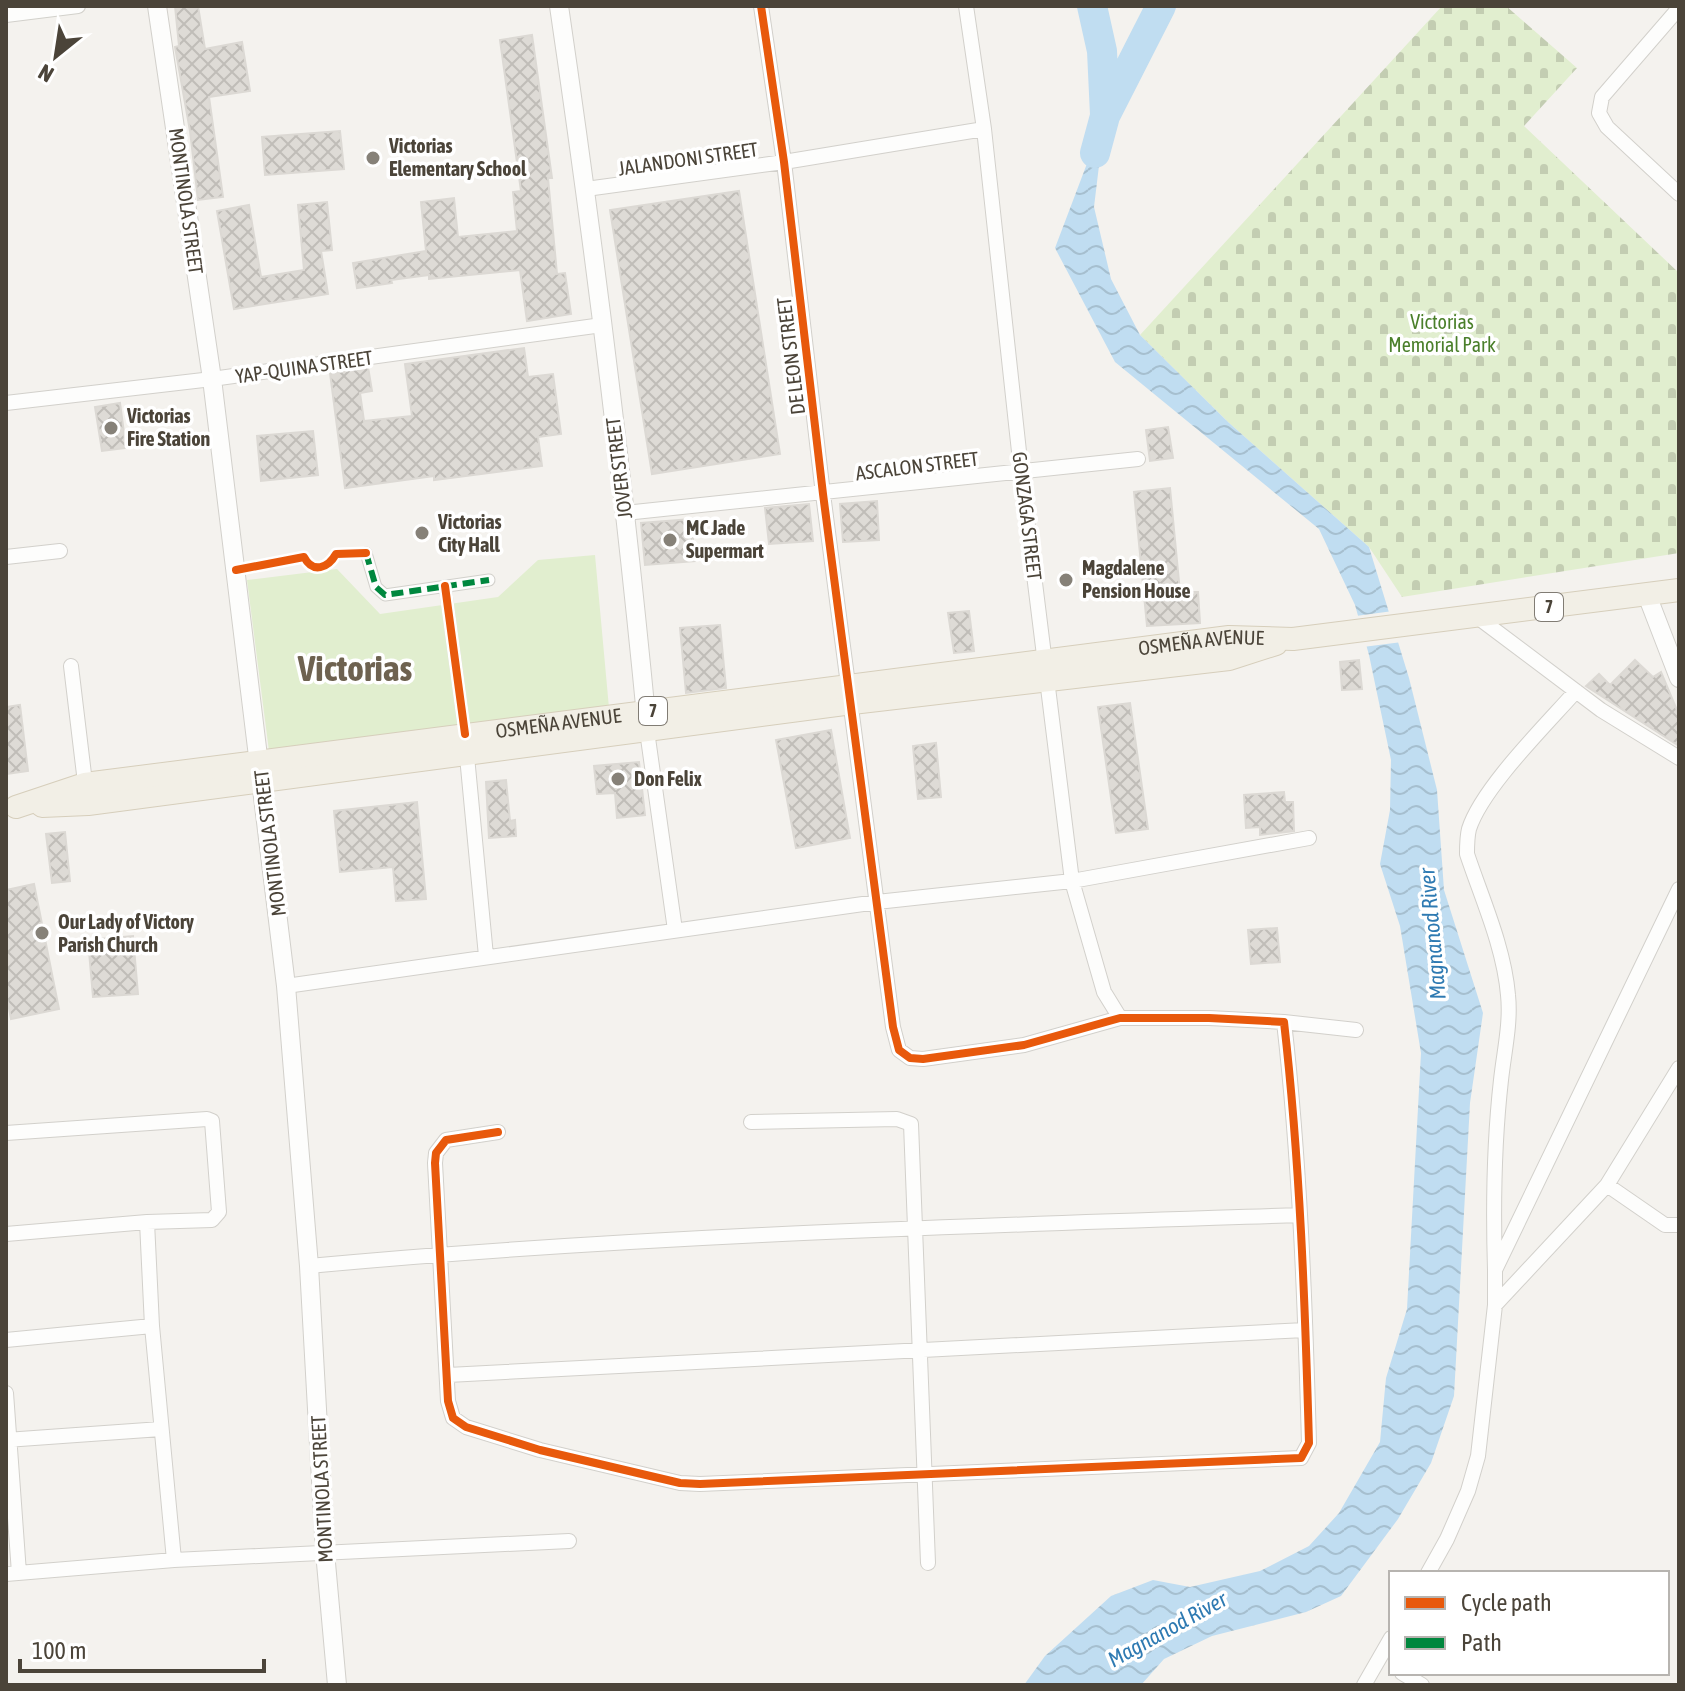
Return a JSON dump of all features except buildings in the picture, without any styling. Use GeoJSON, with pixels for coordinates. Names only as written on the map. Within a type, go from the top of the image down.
{"type":"FeatureCollection","features":[{"type":"Feature","properties":{"kind":"main road","name":"OSMEÑA AVENUE"},"geometry":{"type":"LineString","coordinates":[[11,807],[87,794],[1047,670],[1229,659],[1293,639],[1679,590]]}},
{"type":"Feature","properties":{"kind":"street"},"geometry":{"type":"LineString","coordinates":[[6,15],[78,6]]}},
{"type":"Feature","properties":{"kind":"street","name":"MONTINOLA STREET"},"geometry":{"type":"LineString","coordinates":[[157,6],[212,379],[286,986],[309,1266],[325,1552],[337,1685]]}},
{"type":"Feature","properties":{"kind":"street","name":"JOVER STREET"},"geometry":{"type":"LineString","coordinates":[[559,6],[586,189],[625,513],[646,721],[675,930]]}},
{"type":"Feature","properties":{"kind":"street","name":"DE LEON STREET"},"geometry":{"type":"LineString","coordinates":[[761,6],[784,162],[823,494],[893,1027],[899,1050],[910,1058],[994,1051],[1120,1018]]}},
{"type":"Feature","properties":{"kind":"street","name":"GONZAGA STREET"},"geometry":{"type":"LineString","coordinates":[[966,6],[984,129],[1021,470],[1072,881],[1104,992],[1120,1018]]}},
{"type":"Feature","properties":{"kind":"street"},"geometry":{"type":"LineString","coordinates":[[1679,8],[1602,97],[1599,113],[1607,127],[1679,194]]}},
{"type":"Feature","properties":{"kind":"street","name":"JALANDONI STREET"},"geometry":{"type":"LineString","coordinates":[[586,189],[784,162],[984,129]]}},
{"type":"Feature","properties":{"kind":"street","name":"YAP-QUINA STREET"},"geometry":{"type":"LineString","coordinates":[[6,403],[212,379],[602,325]]}},
{"type":"Feature","properties":{"kind":"street","name":"ASCALON STREET"},"geometry":{"type":"LineString","coordinates":[[625,513],[1138,459]]}},
{"type":"Feature","properties":{"kind":"street"},"geometry":{"type":"LineString","coordinates":[[6,557],[60,551]]}},
{"type":"Feature","properties":{"kind":"street"},"geometry":{"type":"LineString","coordinates":[[366,553],[376,587],[385,595],[489,580]]}},
{"type":"Feature","properties":{"kind":"street"},"geometry":{"type":"LineString","coordinates":[[445,586],[466,744],[486,956]]}},
{"type":"Feature","properties":{"kind":"street"},"geometry":{"type":"LineString","coordinates":[[1647,595],[1679,678]]}},
{"type":"Feature","properties":{"kind":"street"},"geometry":{"type":"LineString","coordinates":[[1476,616],[1601,710],[1679,758]]}},
{"type":"Feature","properties":{"kind":"street"},"geometry":{"type":"LineString","coordinates":[[71,666],[87,794]]}},
{"type":"Feature","properties":{"kind":"street"},"geometry":{"type":"LineString","coordinates":[[1429,1571],[1468,1491],[1478,1456],[1495,1305],[1496,1163],[1501,1081],[1508,1033],[1508,994],[1499,948],[1467,854],[1469,828],[1506,770],[1576,691]]}},
{"type":"Feature","properties":{"kind":"street"},"geometry":{"type":"LineString","coordinates":[[286,986],[877,902],[1072,881],[1309,838]]}},
{"type":"Feature","properties":{"kind":"street"},"geometry":{"type":"LineString","coordinates":[[1495,1270],[1679,889]]}},
{"type":"Feature","properties":{"kind":"street"},"geometry":{"type":"LineString","coordinates":[[1120,1018],[1209,1018],[1356,1030]]}},
{"type":"Feature","properties":{"kind":"street"},"geometry":{"type":"LineString","coordinates":[[498,1132],[446,1140],[436,1153],[448,1401],[453,1418],[466,1427],[540,1450],[680,1483],[732,1485],[925,1473],[1301,1458],[1309,1443],[1305,1330],[1296,1120],[1284,1022]]}},
{"type":"Feature","properties":{"kind":"street"},"geometry":{"type":"LineString","coordinates":[[1495,1305],[1607,1185],[1679,1068]]}},
{"type":"Feature","properties":{"kind":"street"},"geometry":{"type":"LineString","coordinates":[[6,1133],[207,1119],[212,1121],[219,1212],[212,1220],[147,1222],[6,1234]]}},
{"type":"Feature","properties":{"kind":"street"},"geometry":{"type":"LineString","coordinates":[[751,1122],[897,1119],[911,1124],[928,1563]]}},
{"type":"Feature","properties":{"kind":"street"},"geometry":{"type":"LineString","coordinates":[[1607,1185],[1665,1225],[1679,1225]]}},
{"type":"Feature","properties":{"kind":"street"},"geometry":{"type":"LineString","coordinates":[[309,1266],[439,1254],[914,1228],[1300,1215]]}},
{"type":"Feature","properties":{"kind":"street"},"geometry":{"type":"LineString","coordinates":[[147,1222],[152,1326],[174,1560]]}},
{"type":"Feature","properties":{"kind":"street"},"geometry":{"type":"LineString","coordinates":[[6,1340],[152,1326]]}},
{"type":"Feature","properties":{"kind":"street"},"geometry":{"type":"LineString","coordinates":[[448,1375],[1305,1330]]}},
{"type":"Feature","properties":{"kind":"street"},"geometry":{"type":"LineString","coordinates":[[6,1393],[13,1573],[174,1560],[569,1541]]}},
{"type":"Feature","properties":{"kind":"street"},"geometry":{"type":"LineString","coordinates":[[7,1440],[161,1429]]}},
{"type":"Feature","properties":{"kind":"street"},"geometry":{"type":"LineString","coordinates":[[1364,1685],[1385,1663]]}},
{"type":"Feature","properties":{"kind":"green space","name":"Victorias Memorial Park"},"geometry":{"type":"Polygon","coordinates":[[[1442,6],[1506,6],[1577,68],[1524,126],[1679,273],[1679,553],[1402,597],[1369,547],[1228,422],[1140,335],[1442,6]]]}},
{"type":"Feature","properties":{"kind":"green space"},"geometry":{"type":"Polygon","coordinates":[[[595,555],[609,708],[269,751],[247,580],[337,569],[380,614],[498,597],[538,560],[595,555]]]}},
{"type":"Feature","properties":{"kind":"water"},"geometry":{"type":"Polygon","coordinates":[[[1105,116],[1094,207],[1111,279],[1140,335],[1228,422],[1369,547],[1409,678],[1437,790],[1444,890],[1483,1013],[1470,1103],[1454,1396],[1431,1463],[1398,1519],[1341,1596],[1306,1612],[1212,1636],[1164,1659],[1141,1685],[1024,1685],[1045,1656],[1111,1596],[1153,1580],[1190,1587],[1260,1571],[1309,1546],[1339,1513],[1380,1442],[1386,1378],[1407,1309],[1421,1053],[1400,926],[1380,864],[1390,810],[1391,760],[1355,605],[1319,529],[1115,362],[1055,248],[1105,116]]]}},
{"type":"Feature","properties":{"kind":"pier"},"geometry":{"type":"Polygon","coordinates":[[[1393,611],[1402,642],[1363,647],[1356,616],[1393,611]]]}},
{"type":"Feature","properties":{"kind":"waterway","name":"Magnanod River"},"geometry":{"type":"LineString","coordinates":[[1092,6],[1102,51],[1105,115]]}},
{"type":"Feature","properties":{"kind":"waterway","name":"Magnanod River"},"geometry":{"type":"LineString","coordinates":[[1095,153],[1105,116],[1161,6]]}},
{"type":"Feature","properties":{"kind":"marked path"},"geometry":{"type":"LineString","coordinates":[[366,553],[376,587],[385,595],[489,580]]}},
{"type":"Feature","properties":{"kind":"cycle path"},"geometry":{"type":"LineString","coordinates":[[498,1132],[446,1140],[436,1153],[448,1401],[453,1418],[466,1427],[540,1450],[680,1483],[700,1484],[1301,1458],[1309,1443],[1298,1180],[1284,1022],[1120,1018],[1024,1045],[923,1059],[910,1058],[899,1050],[893,1027],[823,494],[784,162],[761,6]]}},
{"type":"Feature","properties":{"kind":"cycle path"},"geometry":{"type":"LineString","coordinates":[[236,570],[304,557],[312,566],[320,567],[329,563],[336,554],[366,553]]}},
{"type":"Feature","properties":{"kind":"cycle path"},"geometry":{"type":"LineString","coordinates":[[445,586],[465,734]]}},
{"type":"Feature","properties":{"kind":"place","name":"Victorias Elementary School"},"geometry":{"type":"Point","coordinates":[373,158]}},
{"type":"Feature","properties":{"kind":"place","name":"Victorias Fire Station"},"geometry":{"type":"Point","coordinates":[111,428]}},
{"type":"Feature","properties":{"kind":"place","name":"Victorias City Hall"},"geometry":{"type":"Point","coordinates":[422,533]}},
{"type":"Feature","properties":{"kind":"place","name":"MC Jade Supermart"},"geometry":{"type":"Point","coordinates":[670,540]}},
{"type":"Feature","properties":{"kind":"place","name":"Magdalene Pension House"},"geometry":{"type":"Point","coordinates":[1066,580]}},
{"type":"Feature","properties":{"kind":"place","name":"Don Felix"},"geometry":{"type":"Point","coordinates":[618,779]}},
{"type":"Feature","properties":{"kind":"place","name":"Our Lady of Victory Parish Church"},"geometry":{"type":"Point","coordinates":[42,933]}},
{"type":"Feature","properties":{"kind":"district","name":"Victorias"},"geometry":{"type":"Point","coordinates":[355,668]}}]}
